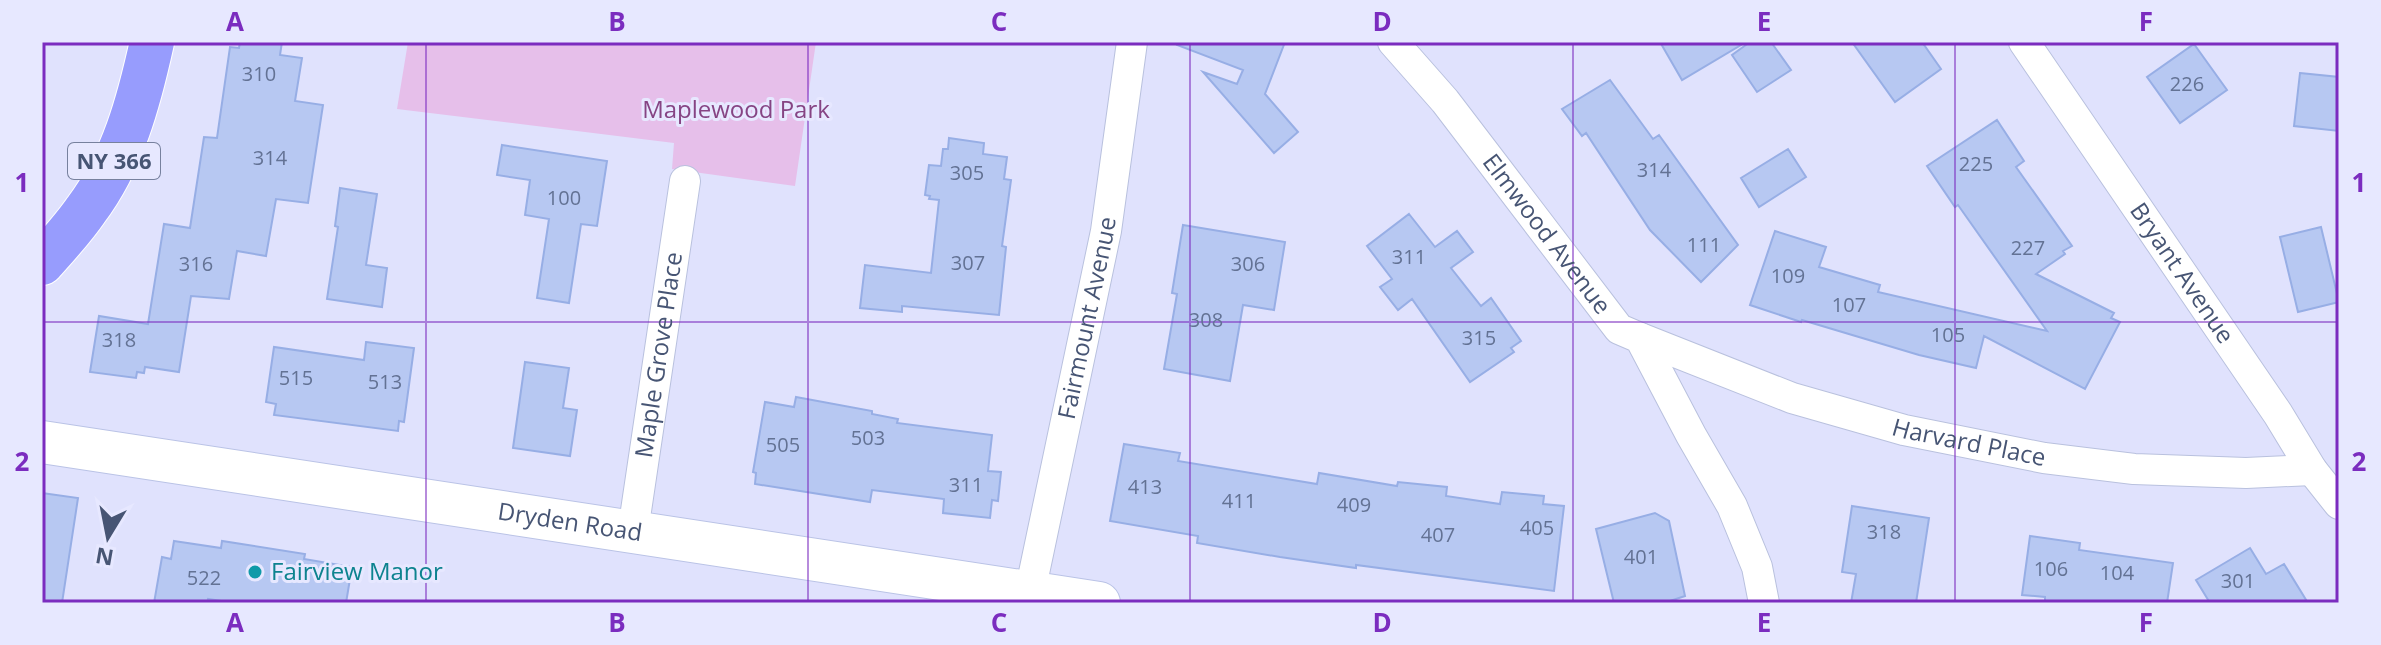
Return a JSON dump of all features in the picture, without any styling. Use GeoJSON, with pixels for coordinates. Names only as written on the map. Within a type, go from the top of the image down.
{"type":"FeatureCollection","features":[{"type":"Feature","properties":{"kind":"main road","name":"NY 366"},"geometry":{"type":"LineString","coordinates":[[42,263],[87,210],[104,182],[138,103],[152,42]]}},
{"type":"Feature","properties":{"kind":"street","name":"Fairmount Avenue"},"geometry":{"type":"LineString","coordinates":[[1030,592],[1106,231],[1132,42]]}},
{"type":"Feature","properties":{"kind":"street","name":"Elmwood Avenue"},"geometry":{"type":"LineString","coordinates":[[1393,42],[1445,101],[1619,329],[1640,338],[1732,506],[1757,567],[1764,603]]}},
{"type":"Feature","properties":{"kind":"street","name":"Bryant Avenue"},"geometry":{"type":"LineString","coordinates":[[2024,42],[2252,376],[2312,470],[2339,504]]}},
{"type":"Feature","properties":{"kind":"street","name":"Maple Grove Place"},"geometry":{"type":"LineString","coordinates":[[633,531],[685,181]]}},
{"type":"Feature","properties":{"kind":"street","name":"Harvard Place"},"geometry":{"type":"LineString","coordinates":[[1640,338],[1792,398],[1904,430],[2013,452],[2134,469],[2246,473],[2312,470]]}},
{"type":"Feature","properties":{"kind":"street","name":"Dryden Road"},"geometry":{"type":"LineString","coordinates":[[42,442],[1099,603]]}},
{"type":"Feature","properties":{"kind":"green space","name":"Maplewood Park"},"geometry":{"type":"Polygon","coordinates":[[[408,42],[816,42],[795,186],[672,169],[674,143],[397,109],[408,42]]]}},
{"type":"Feature","properties":{"kind":"building"},"geometry":{"type":"Polygon","coordinates":[[[240,42],[282,42],[280,55],[302,58],[295,101],[323,105],[308,203],[276,199],[266,256],[237,251],[229,299],[191,296],[179,372],[145,367],[144,373],[137,372],[136,378],[90,372],[99,316],[148,324],[164,224],[190,228],[204,137],[217,138],[230,47],[239,48],[240,42]]]}},
{"type":"Feature","properties":{"kind":"building"},"geometry":{"type":"Polygon","coordinates":[[[1178,42],[1285,42],[1265,94],[1298,132],[1274,153],[1203,72],[1237,84],[1243,70],[1177,45],[1178,42]]]}},
{"type":"Feature","properties":{"kind":"building"},"geometry":{"type":"Polygon","coordinates":[[[1660,42],[1746,42],[1682,80],[1660,42]]]}},
{"type":"Feature","properties":{"kind":"building"},"geometry":{"type":"Polygon","coordinates":[[[1750,42],[1771,42],[1791,70],[1757,92],[1732,55],[1750,42]]]}},
{"type":"Feature","properties":{"kind":"building"},"geometry":{"type":"Polygon","coordinates":[[[1852,42],[1922,42],[1941,69],[1895,102],[1852,42]]]}},
{"type":"Feature","properties":{"kind":"building"},"geometry":{"type":"Polygon","coordinates":[[[2194,44],[2227,90],[2180,123],[2147,77],[2194,44]]]}},
{"type":"Feature","properties":{"kind":"building"},"geometry":{"type":"Polygon","coordinates":[[[2300,73],[2339,77],[2339,131],[2294,126],[2300,73]]]}},
{"type":"Feature","properties":{"kind":"building"},"geometry":{"type":"Polygon","coordinates":[[[1610,80],[1653,139],[1659,135],[1738,245],[1701,282],[1650,230],[1586,133],[1582,136],[1562,109],[1610,80]]]}},
{"type":"Feature","properties":{"kind":"building"},"geometry":{"type":"Polygon","coordinates":[[[1997,120],[2024,161],[2016,167],[2072,246],[2036,274],[2114,313],[2111,318],[2120,322],[2085,389],[1984,336],[1976,368],[1919,355],[1750,305],[1775,231],[1826,247],[1819,267],[1880,285],[1878,292],[2047,331],[1927,166],[1997,120]]]}},
{"type":"Feature","properties":{"kind":"building"},"geometry":{"type":"Polygon","coordinates":[[[949,138],[984,143],[983,154],[1007,157],[1004,179],[1011,180],[1002,246],[1006,247],[999,315],[902,306],[902,312],[860,308],[865,265],[931,273],[939,200],[929,199],[930,196],[925,195],[929,165],[941,166],[943,149],[948,149],[949,138]]]}},
{"type":"Feature","properties":{"kind":"building"},"geometry":{"type":"Polygon","coordinates":[[[502,145],[607,161],[597,226],[581,224],[569,303],[537,298],[549,219],[525,215],[530,180],[497,175],[502,145]]]}},
{"type":"Feature","properties":{"kind":"building"},"geometry":{"type":"Polygon","coordinates":[[[1788,149],[1806,177],[1759,207],[1741,178],[1788,149]]]}},
{"type":"Feature","properties":{"kind":"building"},"geometry":{"type":"Polygon","coordinates":[[[340,188],[377,194],[366,265],[387,268],[382,307],[327,299],[338,227],[335,226],[340,188]]]}},
{"type":"Feature","properties":{"kind":"building"},"geometry":{"type":"Polygon","coordinates":[[[1409,214],[1435,247],[1457,231],[1473,252],[1451,268],[1481,306],[1491,298],[1521,341],[1511,348],[1514,352],[1470,382],[1412,299],[1398,310],[1380,287],[1392,279],[1367,246],[1409,214]]]}},
{"type":"Feature","properties":{"kind":"building"},"geometry":{"type":"Polygon","coordinates":[[[1183,225],[1285,242],[1274,310],[1243,305],[1230,381],[1164,369],[1177,294],[1172,293],[1183,225]]]}},
{"type":"Feature","properties":{"kind":"building"},"geometry":{"type":"Polygon","coordinates":[[[2321,227],[2339,302],[2298,312],[2280,237],[2321,227]]]}},
{"type":"Feature","properties":{"kind":"building"},"geometry":{"type":"Polygon","coordinates":[[[366,342],[414,348],[404,422],[399,421],[398,431],[274,415],[276,404],[266,402],[274,347],[364,360],[366,342]]]}},
{"type":"Feature","properties":{"kind":"building"},"geometry":{"type":"Polygon","coordinates":[[[525,362],[569,368],[563,408],[577,410],[570,456],[513,448],[525,362]]]}},
{"type":"Feature","properties":{"kind":"building"},"geometry":{"type":"Polygon","coordinates":[[[796,397],[872,411],[872,414],[898,419],[897,423],[992,435],[988,471],[1001,472],[998,501],[992,500],[990,518],[943,513],[944,499],[872,490],[870,502],[755,484],[756,473],[753,472],[765,402],[794,407],[796,397]]]}},
{"type":"Feature","properties":{"kind":"building"},"geometry":{"type":"Polygon","coordinates":[[[1124,444],[1180,453],[1178,461],[1317,484],[1319,473],[1397,486],[1398,482],[1447,487],[1446,496],[1500,504],[1502,492],[1544,496],[1543,504],[1564,506],[1554,591],[1280,557],[1197,543],[1198,536],[1110,521],[1124,444]]]}},
{"type":"Feature","properties":{"kind":"building"},"geometry":{"type":"Polygon","coordinates":[[[42,493],[78,498],[62,603],[42,603],[42,493]]]}},
{"type":"Feature","properties":{"kind":"building"},"geometry":{"type":"Polygon","coordinates":[[[1852,506],[1929,518],[1916,603],[1851,603],[1856,574],[1842,572],[1852,506]]]}},
{"type":"Feature","properties":{"kind":"building"},"geometry":{"type":"Polygon","coordinates":[[[1655,513],[1669,521],[1685,596],[1664,603],[1614,603],[1596,529],[1655,513]]]}},
{"type":"Feature","properties":{"kind":"building"},"geometry":{"type":"Polygon","coordinates":[[[2030,536],[2080,543],[2079,550],[2173,563],[2167,603],[2045,603],[2045,597],[2022,595],[2030,536]]]}},
{"type":"Feature","properties":{"kind":"building","name":"Fairview Manor"},"geometry":{"type":"Polygon","coordinates":[[[174,541],[221,548],[222,541],[305,554],[304,559],[352,567],[346,603],[234,603],[208,599],[207,603],[154,603],[162,557],[171,559],[174,541]]]}},
{"type":"Feature","properties":{"kind":"building"},"geometry":{"type":"Polygon","coordinates":[[[2250,548],[2266,574],[2284,564],[2308,603],[2210,603],[2196,580],[2250,548]]]}},
{"type":"Feature","properties":{"kind":"place","name":"Fairview Manor"},"geometry":{"type":"Point","coordinates":[255,572]}}]}
